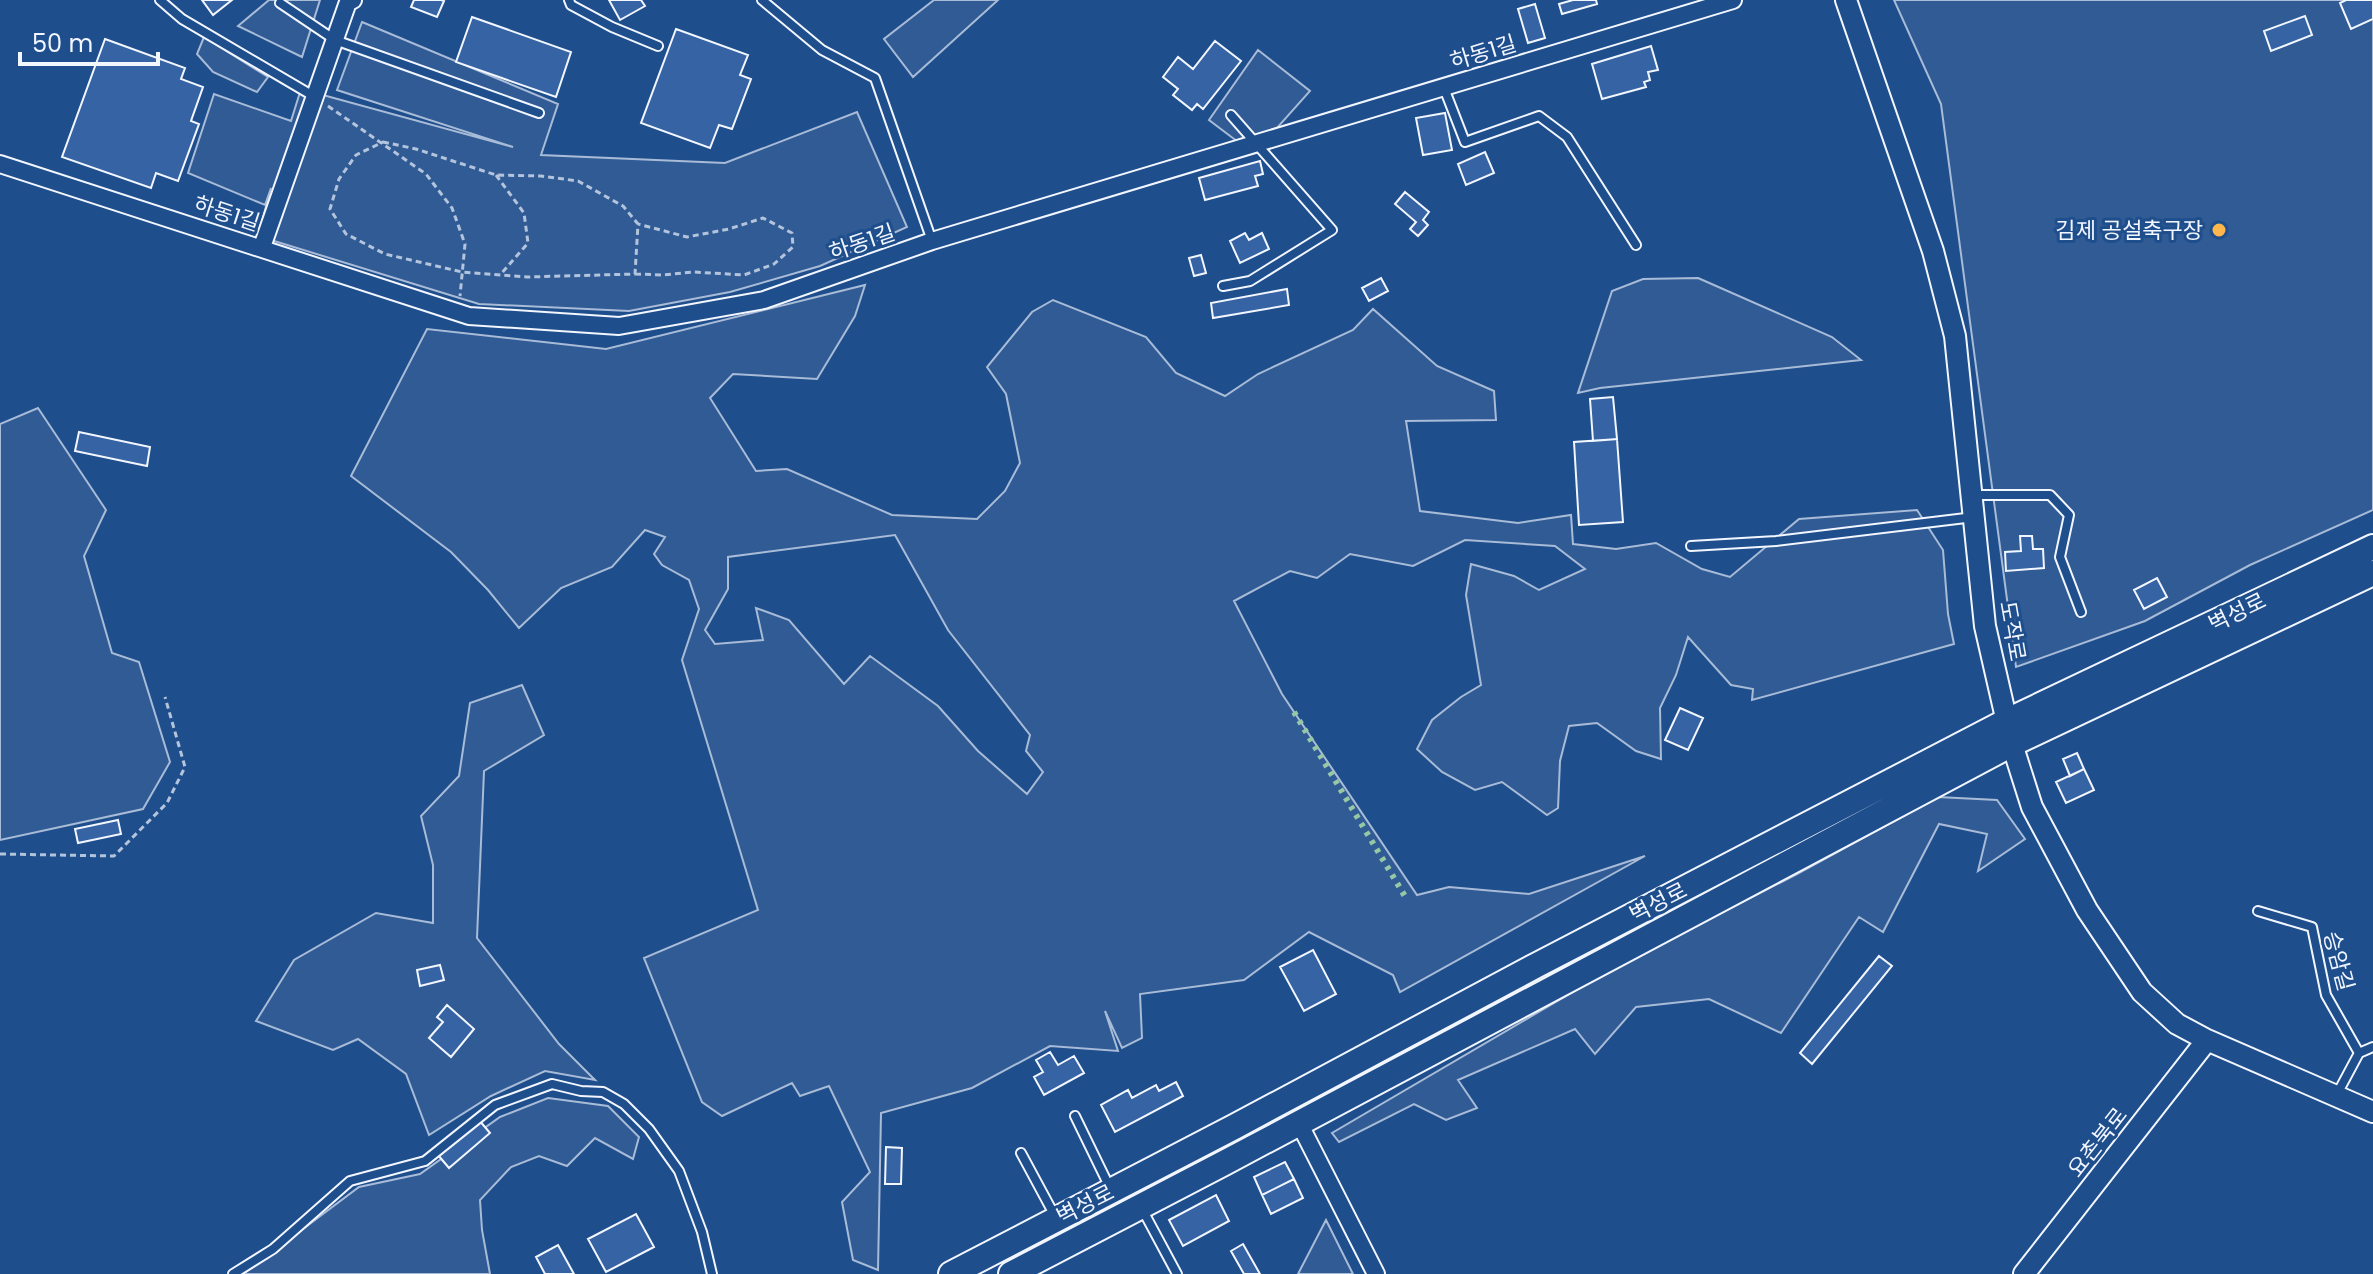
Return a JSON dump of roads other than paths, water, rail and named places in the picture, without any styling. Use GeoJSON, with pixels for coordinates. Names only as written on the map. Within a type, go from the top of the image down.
{"type":"FeatureCollection","features":[{"type":"Feature","properties":{"kind":"main road","name":"벽성로"},"geometry":{"type":"LineString","coordinates":[[951,1274],[1523,972],[2010,732],[2373,547]]}},
{"type":"Feature","properties":{"kind":"main road","name":"벽성로"},"geometry":{"type":"LineString","coordinates":[[1011,1274],[1299,1123],[2010,732],[2373,573]]}},
{"type":"Feature","properties":{"kind":"street","name":"하동1길"},"geometry":{"type":"LineString","coordinates":[[0,164],[469,316],[619,326],[764,300],[932,241],[1733,0]]}},
{"type":"Feature","properties":{"kind":"street","name":"도작로"},"geometry":{"type":"LineString","coordinates":[[1846,0],[1933,251],[1955,336],[1985,626],[2010,732],[2032,807],[2087,910],[2142,992],[2177,1024],[2373,1112]]}},
{"type":"Feature","properties":{"kind":"street"},"geometry":{"type":"LineString","coordinates":[[262,247],[350,1]]}},
{"type":"Feature","properties":{"kind":"street","name":"요촌북로"},"geometry":{"type":"LineString","coordinates":[[2024,1274],[2207,1040]]}},
{"type":"Feature","properties":{"kind":"street"},"geometry":{"type":"LineString","coordinates":[[1299,1123],[1376,1274]]}},
{"type":"Feature","properties":{"kind":"lane"},"geometry":{"type":"LineString","coordinates":[[160,0],[182,19],[315,97]]}},
{"type":"Feature","properties":{"kind":"lane"},"geometry":{"type":"LineString","coordinates":[[569,0],[571,5],[612,27],[658,46]]}},
{"type":"Feature","properties":{"kind":"lane"},"geometry":{"type":"LineString","coordinates":[[762,0],[822,50],[875,78],[932,241]]}},
{"type":"Feature","properties":{"kind":"lane"},"geometry":{"type":"LineString","coordinates":[[280,3],[335,40],[539,113]]}},
{"type":"Feature","properties":{"kind":"lane"},"geometry":{"type":"LineString","coordinates":[[1443,87],[1465,142],[1539,116],[1567,137],[1636,245]]}},
{"type":"Feature","properties":{"kind":"lane"},"geometry":{"type":"LineString","coordinates":[[1223,286],[1250,281],[1332,230],[1231,115]]}},
{"type":"Feature","properties":{"kind":"lane"},"geometry":{"type":"LineString","coordinates":[[1972,495],[2050,495],[2069,515],[2060,557],[2081,612]]}},
{"type":"Feature","properties":{"kind":"lane"},"geometry":{"type":"LineString","coordinates":[[1691,546],[1776,541],[1974,517]]}},
{"type":"Feature","properties":{"kind":"lane","name":"승암길"},"geometry":{"type":"LineString","coordinates":[[2258,911],[2312,927],[2326,995],[2359,1053]]}},
{"type":"Feature","properties":{"kind":"lane"},"geometry":{"type":"LineString","coordinates":[[2336,1096],[2359,1053],[2373,1047]]}},
{"type":"Feature","properties":{"kind":"lane"},"geometry":{"type":"LineString","coordinates":[[233,1274],[273,1249],[350,1181],[425,1161],[495,1105],[552,1084],[581,1091],[603,1092],[624,1104],[649,1129],[679,1171],[702,1232],[712,1274]]}},
{"type":"Feature","properties":{"kind":"lane"},"geometry":{"type":"LineString","coordinates":[[1075,1116],[1111,1190]]}},
{"type":"Feature","properties":{"kind":"lane"},"geometry":{"type":"LineString","coordinates":[[1021,1153],[1056,1219]]}},
{"type":"Feature","properties":{"kind":"lane"},"geometry":{"type":"LineString","coordinates":[[1140,1207],[1177,1274]]}},
{"type":"Feature","properties":{"kind":"place","name":"김제 공설축구장"},"geometry":{"type":"Point","coordinates":[2219,230]}}]}
